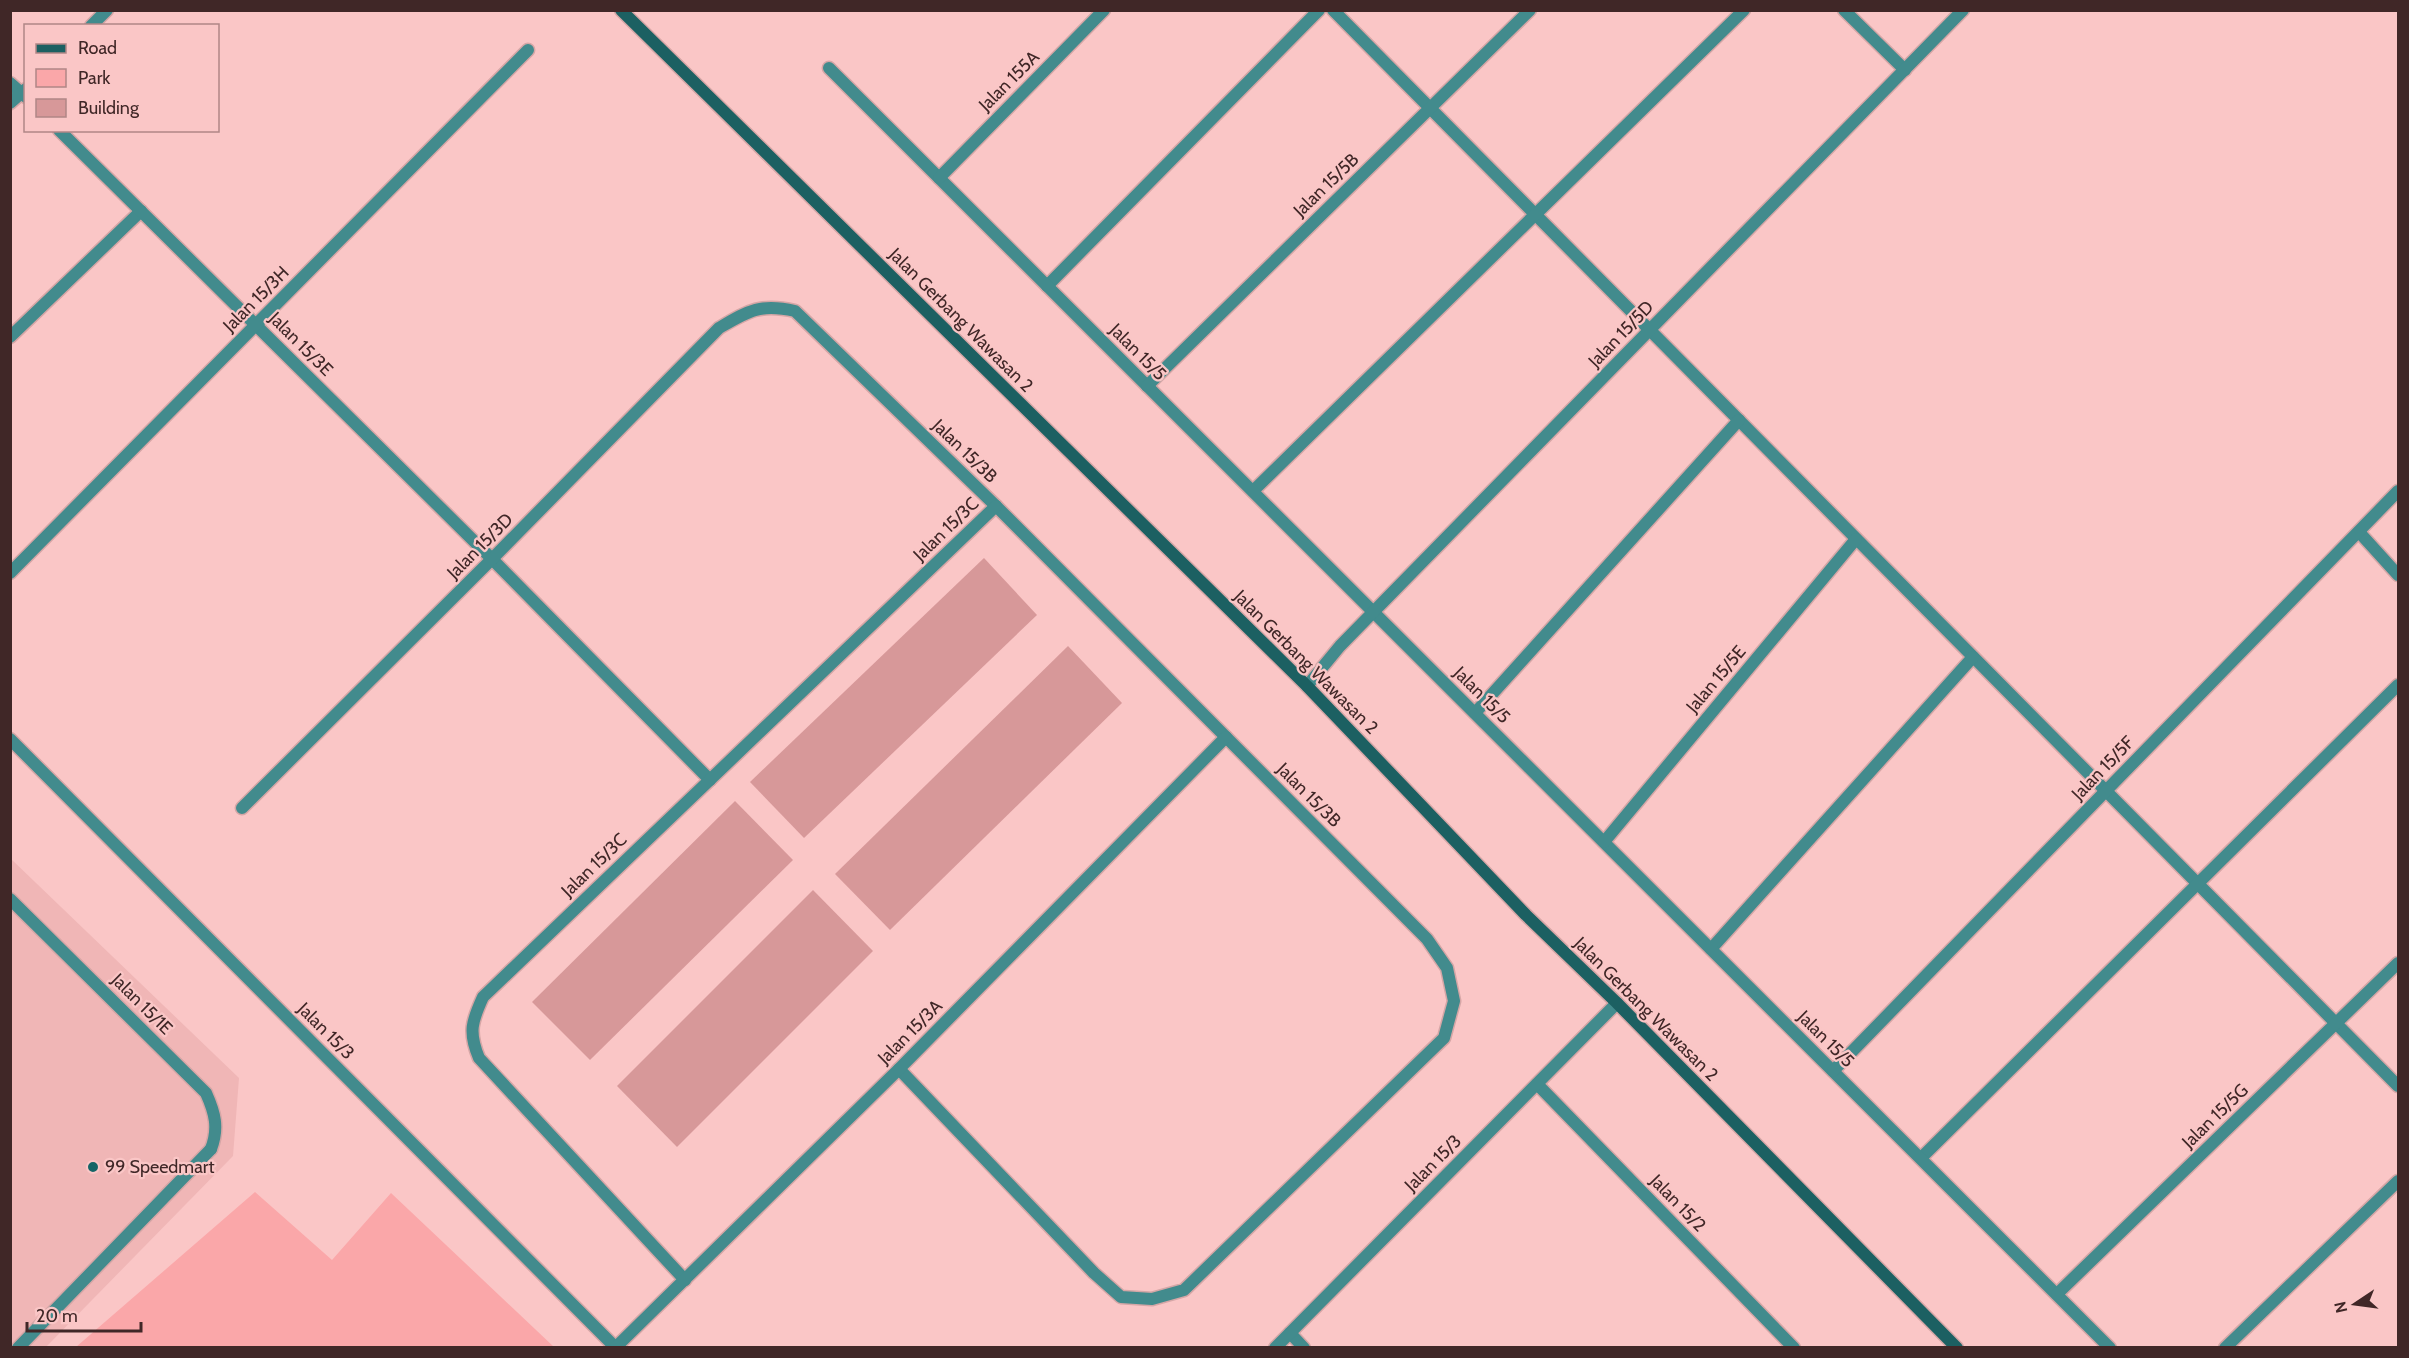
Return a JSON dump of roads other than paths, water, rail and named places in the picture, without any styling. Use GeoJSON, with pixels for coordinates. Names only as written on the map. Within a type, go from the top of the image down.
{"type":"FeatureCollection","features":[{"type":"Feature","properties":{"kind":"street"},"geometry":{"type":"LineString","coordinates":[[93,24],[107,10]]}},
{"type":"Feature","properties":{"kind":"street","name":"Jalan Gerbang Wawasan 2"},"geometry":{"type":"LineString","coordinates":[[621,10],[1308,686],[1526,915],[1957,1347]]}},
{"type":"Feature","properties":{"kind":"street","name":"Jalan 155A"},"geometry":{"type":"LineString","coordinates":[[939,178],[1104,10]]}},
{"type":"Feature","properties":{"kind":"street"},"geometry":{"type":"LineString","coordinates":[[1047,286],[1319,10]]}},
{"type":"Feature","properties":{"kind":"street"},"geometry":{"type":"LineString","coordinates":[[1333,10],[2398,1086]]}},
{"type":"Feature","properties":{"kind":"street","name":"Jalan 15/5B"},"geometry":{"type":"LineString","coordinates":[[1147,386],[1530,10]]}},
{"type":"Feature","properties":{"kind":"street"},"geometry":{"type":"LineString","coordinates":[[1253,491],[1744,10]]}},
{"type":"Feature","properties":{"kind":"street"},"geometry":{"type":"LineString","coordinates":[[1844,10],[1905,70]]}},
{"type":"Feature","properties":{"kind":"street","name":"Jalan 15/5D"},"geometry":{"type":"LineString","coordinates":[[1308,686],[1340,646],[1964,10]]}},
{"type":"Feature","properties":{"kind":"street","name":"Jalan 15/3H"},"geometry":{"type":"LineString","coordinates":[[10,573],[528,50]]}},
{"type":"Feature","properties":{"kind":"street","name":"Jalan 15/5"},"geometry":{"type":"LineString","coordinates":[[829,68],[2110,1347]]}},
{"type":"Feature","properties":{"kind":"street"},"geometry":{"type":"LineString","coordinates":[[10,83],[24,93],[10,104]]}},
{"type":"Feature","properties":{"kind":"street","name":"Jalan 15/3E"},"geometry":{"type":"LineString","coordinates":[[61,132],[492,559],[710,780]]}},
{"type":"Feature","properties":{"kind":"street"},"geometry":{"type":"LineString","coordinates":[[10,337],[141,211]]}},
{"type":"Feature","properties":{"kind":"street","name":"Jalan 15/3B"},"geometry":{"type":"LineString","coordinates":[[746,312],[773,306],[795,311],[996,506],[1427,939],[1447,968],[1454,1001],[1444,1038],[1184,1290],[1152,1299],[1121,1297],[1094,1273],[899,1069]]}},
{"type":"Feature","properties":{"kind":"street","name":"Jalan 15/3D"},"geometry":{"type":"LineString","coordinates":[[243,808],[492,559],[718,328],[746,312]]}},
{"type":"Feature","properties":{"kind":"street"},"geometry":{"type":"LineString","coordinates":[[1475,713],[1739,420]]}},
{"type":"Feature","properties":{"kind":"street","name":"Jalan 15/5F"},"geometry":{"type":"LineString","coordinates":[[1833,1071],[2398,491]]}},
{"type":"Feature","properties":{"kind":"street","name":"Jalan 15/3C"},"geometry":{"type":"LineString","coordinates":[[685,1280],[479,1058],[471,1029],[483,997],[996,506]]}},
{"type":"Feature","properties":{"kind":"street"},"geometry":{"type":"LineString","coordinates":[[2359,532],[2398,575]]}},
{"type":"Feature","properties":{"kind":"street","name":"Jalan 15/5E"},"geometry":{"type":"LineString","coordinates":[[1604,842],[1856,539]]}},
{"type":"Feature","properties":{"kind":"street"},"geometry":{"type":"LineString","coordinates":[[1711,949],[1973,657]]}},
{"type":"Feature","properties":{"kind":"street"},"geometry":{"type":"LineString","coordinates":[[1921,1158],[2398,685]]}},
{"type":"Feature","properties":{"kind":"street","name":"Jalan 15/3A"},"geometry":{"type":"LineString","coordinates":[[616,1347],[899,1069],[1226,737]]}},
{"type":"Feature","properties":{"kind":"street","name":"Jalan 15/3"},"geometry":{"type":"LineString","coordinates":[[10,739],[616,1347]]}},
{"type":"Feature","properties":{"kind":"street","name":"Jalan 15/1E"},"geometry":{"type":"LineString","coordinates":[[10,899],[206,1093],[216,1114],[216,1135],[211,1149],[18,1347]]}},
{"type":"Feature","properties":{"kind":"street","name":"Jalan 15/5G"},"geometry":{"type":"LineString","coordinates":[[2057,1294],[2398,963]]}},
{"type":"Feature","properties":{"kind":"street","name":"Jalan 15/3"},"geometry":{"type":"LineString","coordinates":[[1275,1347],[1617,1004]]}},
{"type":"Feature","properties":{"kind":"street","name":"Jalan 15/2"},"geometry":{"type":"LineString","coordinates":[[1537,1084],[1794,1347]]}},
{"type":"Feature","properties":{"kind":"street"},"geometry":{"type":"LineString","coordinates":[[2225,1347],[2398,1181]]}},
{"type":"Feature","properties":{"kind":"street"},"geometry":{"type":"LineString","coordinates":[[1290,1332],[1304,1347]]}},
{"type":"Feature","properties":{"kind":"place","name":"99 Speedmart"},"geometry":{"type":"Point","coordinates":[93,1167]}}]}
